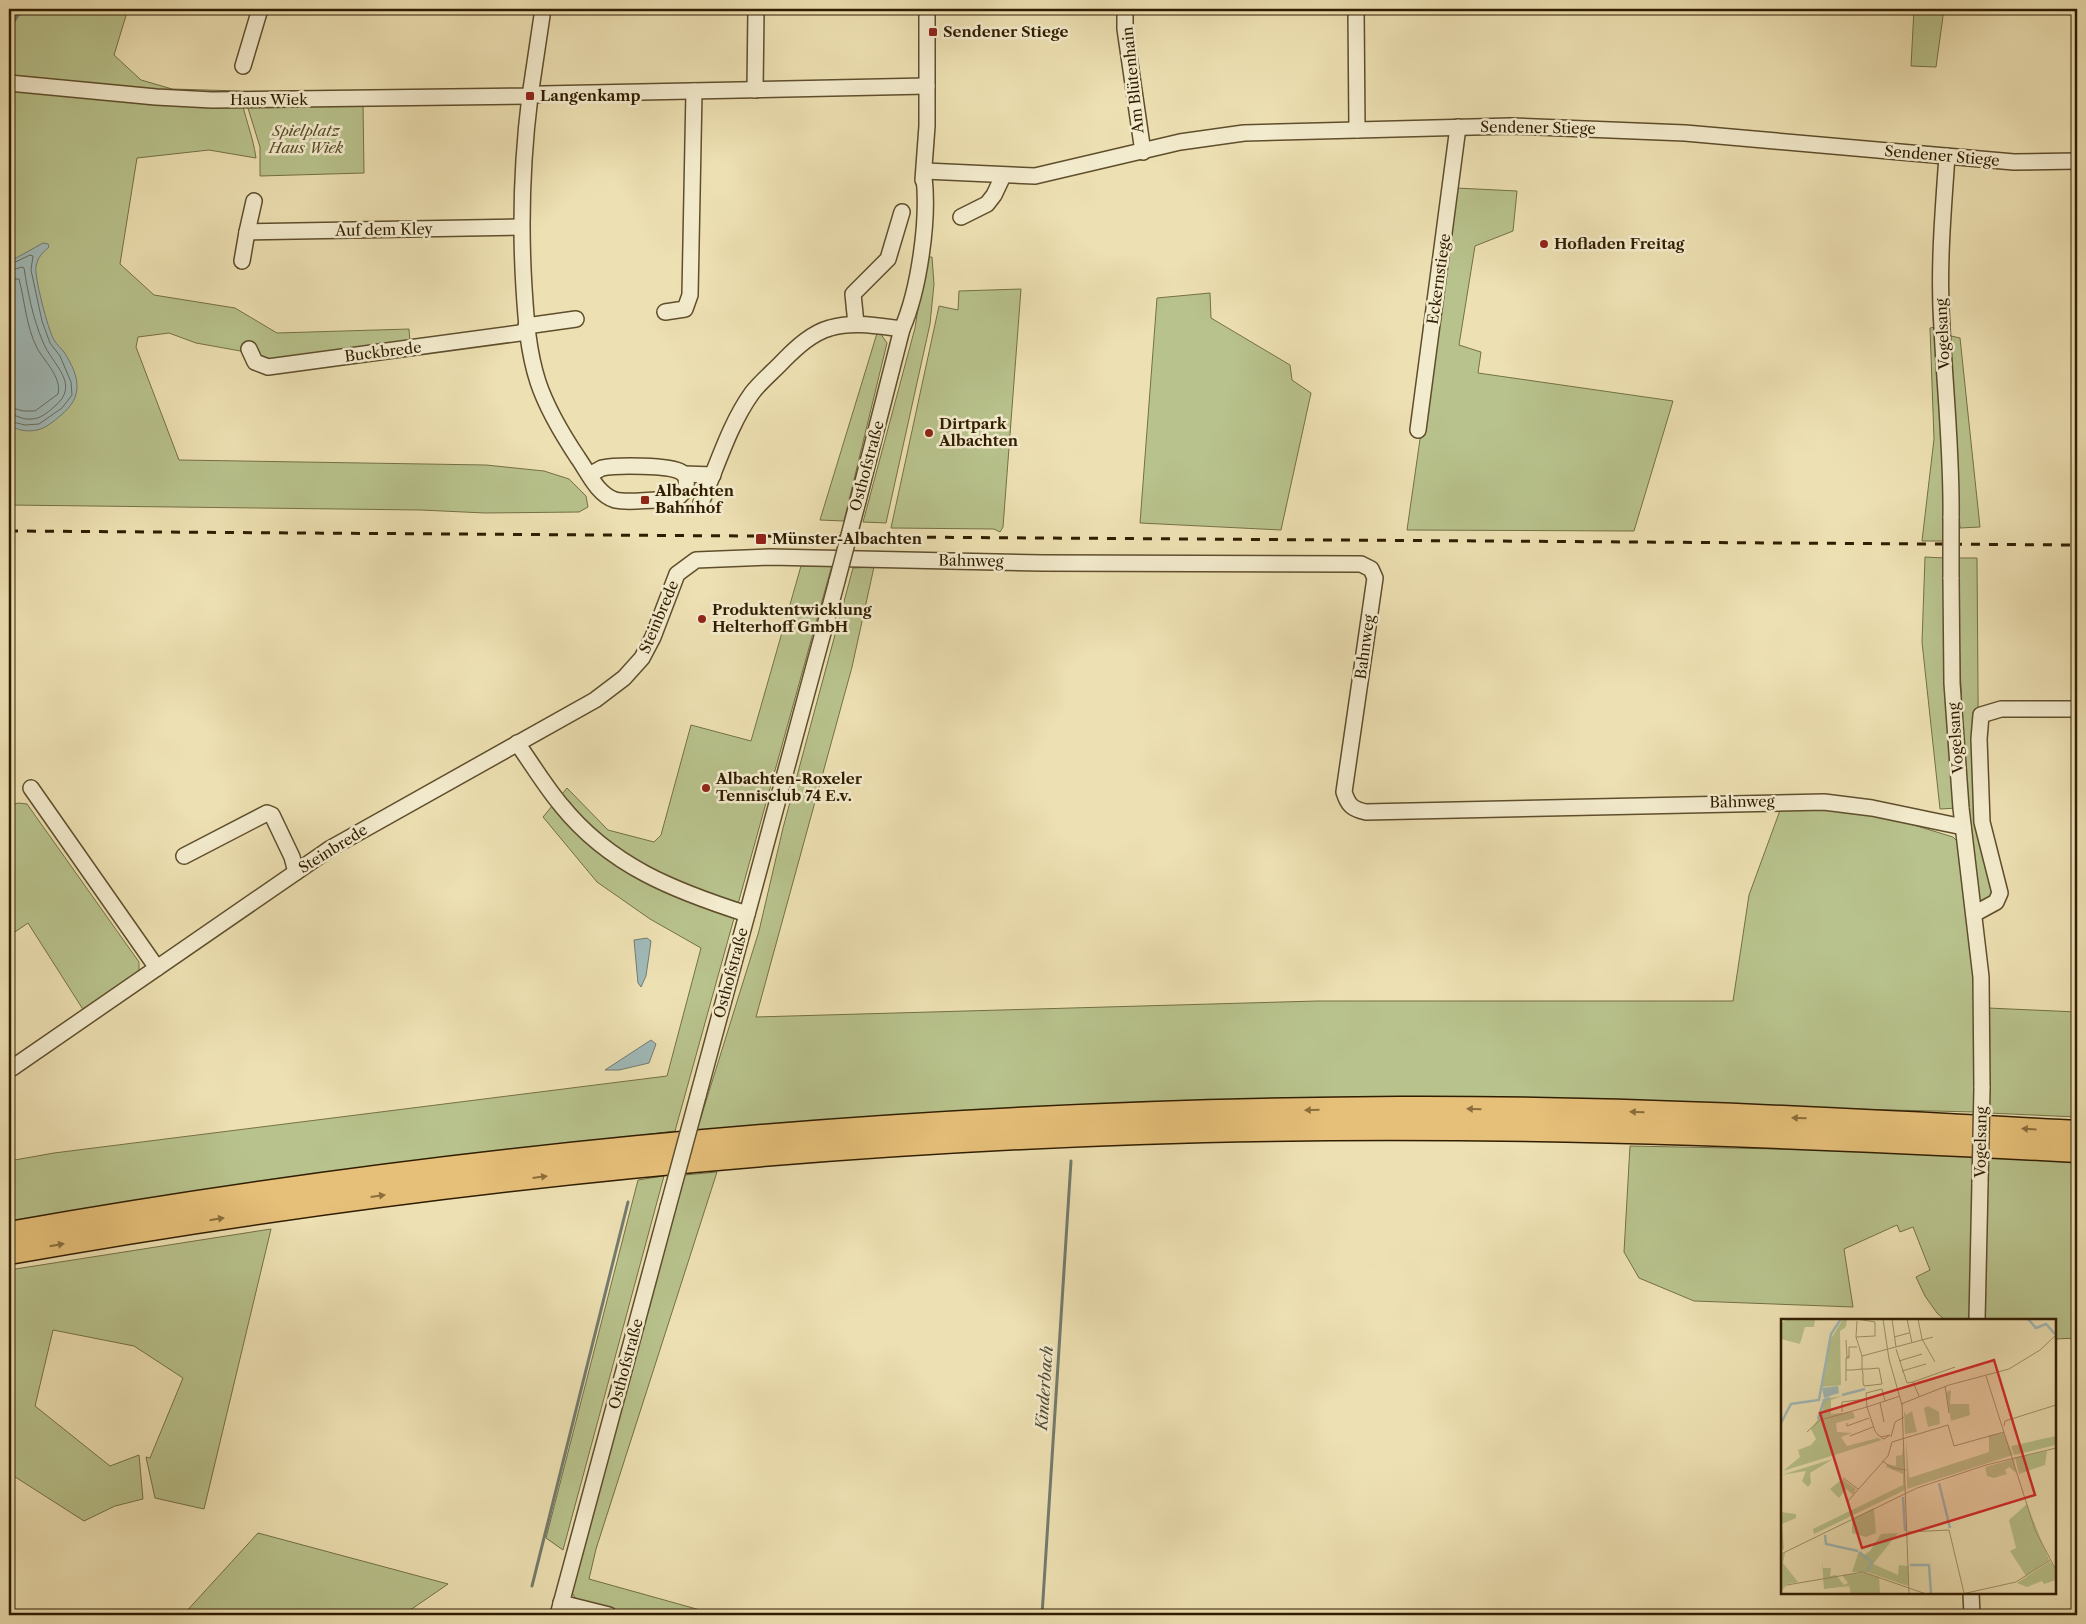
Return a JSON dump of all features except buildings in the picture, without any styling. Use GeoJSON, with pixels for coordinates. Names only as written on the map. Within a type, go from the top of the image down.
{"type":"FeatureCollection","features":[{"type":"Feature","properties":{"kind":"highway"},"geometry":{"type":"LineString","coordinates":[[9,1233],[232,1196],[613,1148],[985,1120],[1150,1113],[1402,1108],[1819,1118],[2077,1132]]}},
{"type":"Feature","properties":{"kind":"highway"},"geometry":{"type":"LineString","coordinates":[[9,1253],[234,1217],[428,1190],[616,1168],[808,1151],[987,1140],[1142,1133],[1429,1128],[1646,1131],[1845,1138],[2077,1151]]}},
{"type":"Feature","properties":{"kind":"street"},"geometry":{"type":"LineString","coordinates":[[243,66],[260,9]]}},
{"type":"Feature","properties":{"kind":"street"},"geometry":{"type":"LineString","coordinates":[[543,9],[530,96],[523,173],[521,226],[527,329],[538,382],[565,439],[589,474],[609,497],[623,501],[674,500],[683,493],[686,480],[684,474]]}},
{"type":"Feature","properties":{"kind":"street"},"geometry":{"type":"LineString","coordinates":[[755,90],[756,9]]}},
{"type":"Feature","properties":{"kind":"street","name":"Osthofstraße"},"geometry":{"type":"LineString","coordinates":[[560,1609],[837,581],[902,329],[902,306],[916,200],[924,174],[927,9]]}},
{"type":"Feature","properties":{"kind":"street","name":"Am Blütenhain"},"geometry":{"type":"LineString","coordinates":[[1125,9],[1125,29],[1142,152]]}},
{"type":"Feature","properties":{"kind":"street"},"geometry":{"type":"LineString","coordinates":[[1356,9],[1357,130]]}},
{"type":"Feature","properties":{"kind":"street","name":"Haus Wiek"},"geometry":{"type":"LineString","coordinates":[[9,82],[156,97],[212,100],[530,96]]}},
{"type":"Feature","properties":{"kind":"street"},"geometry":{"type":"LineString","coordinates":[[530,96],[542,94],[926,86]]}},
{"type":"Feature","properties":{"kind":"street"},"geometry":{"type":"LineString","coordinates":[[665,312],[685,309],[690,295],[694,91]]}},
{"type":"Feature","properties":{"kind":"street","name":"Sendener Stiege"},"geometry":{"type":"LineString","coordinates":[[924,174],[1003,176],[1053,174],[1180,142],[1244,132],[1549,126],[1685,133],[2014,162],[2077,161]]}},
{"type":"Feature","properties":{"kind":"street","name":"Eckernstiege"},"geometry":{"type":"LineString","coordinates":[[1418,430],[1458,128]]}},
{"type":"Feature","properties":{"kind":"street","name":"Vogelsang"},"geometry":{"type":"LineString","coordinates":[[1947,156],[1940,254],[1942,327],[1950,442],[1952,683],[1963,827],[1974,914],[1983,1012],[1977,1319]]}},
{"type":"Feature","properties":{"kind":"street"},"geometry":{"type":"LineString","coordinates":[[960,217],[987,204],[994,195],[1003,176]]}},
{"type":"Feature","properties":{"kind":"street"},"geometry":{"type":"LineString","coordinates":[[242,261],[254,201]]}},
{"type":"Feature","properties":{"kind":"street"},"geometry":{"type":"LineString","coordinates":[[856,324],[853,294],[888,259],[902,212]]}},
{"type":"Feature","properties":{"kind":"street","name":"Auf dem Kley"},"geometry":{"type":"LineString","coordinates":[[247,232],[521,226]]}},
{"type":"Feature","properties":{"kind":"street"},"geometry":{"type":"LineString","coordinates":[[527,329],[576,319]]}},
{"type":"Feature","properties":{"kind":"street"},"geometry":{"type":"LineString","coordinates":[[701,503],[738,417],[753,392],[794,350],[814,335],[829,328],[856,324],[902,329]]}},
{"type":"Feature","properties":{"kind":"street","name":"Buckbrede"},"geometry":{"type":"LineString","coordinates":[[249,350],[255,362],[268,367],[527,329]]}},
{"type":"Feature","properties":{"kind":"street"},"geometry":{"type":"LineString","coordinates":[[589,474],[602,468],[615,467],[670,468],[684,474],[713,475]]}},
{"type":"Feature","properties":{"kind":"street","name":"Bahnweg"},"geometry":{"type":"LineString","coordinates":[[677,574],[696,560],[761,558],[1042,563],[1361,564],[1371,569],[1375,578],[1344,792],[1348,803],[1356,810],[1366,812],[1824,802],[1872,808],[1963,827]]}},
{"type":"Feature","properties":{"kind":"street","name":"Steinbrede"},"geometry":{"type":"LineString","coordinates":[[12,1068],[331,848],[595,700],[624,678],[650,645],[677,574]]}},
{"type":"Feature","properties":{"kind":"street"},"geometry":{"type":"LineString","coordinates":[[1974,914],[1996,902],[2000,893],[1982,822],[1979,739],[1981,715],[2001,710],[2077,709]]}},
{"type":"Feature","properties":{"kind":"street"},"geometry":{"type":"LineString","coordinates":[[517,743],[562,806],[612,854],[645,875],[686,894],[746,914]]}},
{"type":"Feature","properties":{"kind":"street"},"geometry":{"type":"LineString","coordinates":[[31,788],[157,968]]}},
{"type":"Feature","properties":{"kind":"street"},"geometry":{"type":"LineString","coordinates":[[184,856],[267,813],[272,815],[292,857],[296,872]]}},
{"type":"Feature","properties":{"kind":"street"},"geometry":{"type":"LineString","coordinates":[[1971,1594],[1972,1615]]}},
{"type":"Feature","properties":{"kind":"street"},"geometry":{"type":"LineString","coordinates":[[560,1609],[609,1615]]}},
{"type":"Feature","properties":{"kind":"green space"},"geometry":{"type":"Polygon","coordinates":[[[16,9],[128,9],[114,55],[141,80],[172,89],[240,91],[256,158],[209,150],[137,158],[120,264],[154,295],[235,308],[277,333],[409,329],[410,343],[265,362],[246,352],[196,343],[169,333],[138,337],[136,347],[179,460],[486,465],[544,471],[569,479],[586,496],[588,507],[579,512],[485,513],[421,510],[9,505],[9,22],[16,9]]]}},
{"type":"Feature","properties":{"kind":"green space"},"geometry":{"type":"Polygon","coordinates":[[[1914,9],[1944,9],[1936,67],[1911,66],[1914,9]]]}},
{"type":"Feature","properties":{"kind":"green space","name":"Spielplatz Haus Wiek"},"geometry":{"type":"Polygon","coordinates":[[[363,103],[364,173],[260,176],[260,147],[247,105],[363,103]]]}},
{"type":"Feature","properties":{"kind":"green space"},"geometry":{"type":"Polygon","coordinates":[[[1456,188],[1517,191],[1513,231],[1475,246],[1459,345],[1481,352],[1478,373],[1673,401],[1634,531],[1407,530],[1456,188]]]}},
{"type":"Feature","properties":{"kind":"green space"},"geometry":{"type":"Polygon","coordinates":[[[926,257],[932,257],[934,284],[930,324],[886,523],[863,522],[915,328],[926,257]]]}},
{"type":"Feature","properties":{"kind":"green space"},"geometry":{"type":"Polygon","coordinates":[[[1021,289],[1003,527],[1000,532],[994,529],[891,528],[939,306],[958,310],[959,291],[1021,289]]]}},
{"type":"Feature","properties":{"kind":"green space"},"geometry":{"type":"Polygon","coordinates":[[[1210,293],[1211,318],[1290,365],[1292,380],[1311,393],[1281,530],[1140,523],[1157,298],[1210,293]]]}},
{"type":"Feature","properties":{"kind":"green space"},"geometry":{"type":"Polygon","coordinates":[[[1935,327],[1943,442],[1945,541],[1922,541],[1934,439],[1930,328],[1935,327]]]}},
{"type":"Feature","properties":{"kind":"green space"},"geometry":{"type":"Polygon","coordinates":[[[878,330],[887,343],[844,521],[820,520],[878,330]]]}},
{"type":"Feature","properties":{"kind":"green space"},"geometry":{"type":"Polygon","coordinates":[[[1947,335],[1960,338],[1980,527],[1960,528],[1947,335]]]}},
{"type":"Feature","properties":{"kind":"green space"},"geometry":{"type":"Polygon","coordinates":[[[1925,557],[1945,558],[1957,808],[1940,809],[1922,642],[1925,557]]]}},
{"type":"Feature","properties":{"kind":"green space"},"geometry":{"type":"Polygon","coordinates":[[[1958,558],[1977,558],[1979,821],[1996,892],[1993,899],[1981,902],[1977,899],[1966,771],[1959,643],[1958,558]]]}},
{"type":"Feature","properties":{"kind":"green space"},"geometry":{"type":"Polygon","coordinates":[[[832,565],[675,1131],[403,1165],[9,1225],[9,1161],[54,1153],[667,1076],[701,948],[650,919],[597,882],[543,817],[567,788],[608,830],[654,842],[661,835],[691,725],[751,741],[801,566],[832,565]]]}},
{"type":"Feature","properties":{"kind":"green space"},"geometry":{"type":"Polygon","coordinates":[[[874,567],[852,667],[756,1017],[1317,1001],[1733,1001],[1749,895],[1782,805],[1871,812],[1953,837],[1962,846],[1977,1008],[1975,1112],[1645,1104],[976,1111],[697,1130],[759,931],[783,828],[853,568],[874,567]]]}},
{"type":"Feature","properties":{"kind":"green space"},"geometry":{"type":"Polygon","coordinates":[[[18,803],[27,804],[139,962],[139,973],[84,1011],[28,923],[9,936],[9,806],[18,803]]]}},
{"type":"Feature","properties":{"kind":"green space"},"geometry":{"type":"Polygon","coordinates":[[[1988,1008],[2077,1012],[2077,1117],[1988,1113],[1988,1008]]]}},
{"type":"Feature","properties":{"kind":"green space"},"geometry":{"type":"Polygon","coordinates":[[[1630,1146],[1975,1153],[1971,1314],[1967,1319],[1944,1319],[1925,1296],[1916,1277],[1930,1270],[1913,1227],[1900,1232],[1897,1225],[1844,1249],[1853,1307],[1694,1301],[1639,1278],[1624,1252],[1630,1146]]]}},
{"type":"Feature","properties":{"kind":"green space"},"geometry":{"type":"Polygon","coordinates":[[[1988,1154],[2077,1159],[2077,1338],[2056,1339],[2056,1319],[1984,1319],[1988,1154]]]}},
{"type":"Feature","properties":{"kind":"green space"},"geometry":{"type":"Polygon","coordinates":[[[717,1172],[596,1549],[589,1579],[718,1615],[624,1615],[579,1604],[571,1591],[685,1175],[717,1172]]]}},
{"type":"Feature","properties":{"kind":"green space"},"geometry":{"type":"Polygon","coordinates":[[[664,1176],[563,1550],[546,1538],[638,1180],[664,1176]]]}},
{"type":"Feature","properties":{"kind":"green space"},"geometry":{"type":"Polygon","coordinates":[[[271,1229],[204,1509],[155,1498],[146,1457],[150,1458],[183,1378],[134,1346],[53,1330],[35,1406],[110,1466],[139,1455],[143,1499],[115,1506],[84,1521],[9,1473],[9,1270],[271,1229]]]}},
{"type":"Feature","properties":{"kind":"green space"},"geometry":{"type":"Polygon","coordinates":[[[258,1533],[448,1584],[403,1615],[183,1615],[258,1533]]]}},
{"type":"Feature","properties":{"kind":"water"},"geometry":{"type":"Polygon","coordinates":[[[43,243],[48,244],[49,247],[41,255],[36,266],[42,303],[51,334],[74,370],[77,386],[73,402],[68,409],[43,428],[26,431],[15,428],[9,423],[9,262],[43,243]]]}},
{"type":"Feature","properties":{"kind":"water"},"geometry":{"type":"Polygon","coordinates":[[[647,938],[651,941],[646,976],[641,987],[638,983],[634,940],[647,938]]]}},
{"type":"Feature","properties":{"kind":"water"},"geometry":{"type":"Polygon","coordinates":[[[651,1040],[656,1044],[649,1063],[619,1070],[605,1070],[651,1040]]]}},
{"type":"Feature","properties":{"kind":"waterway"},"geometry":{"type":"LineString","coordinates":[[9,29],[22,9]]}},
{"type":"Feature","properties":{"kind":"waterway","name":"Kinderbach"},"geometry":{"type":"LineString","coordinates":[[1042,1615],[1071,1161]]}},
{"type":"Feature","properties":{"kind":"waterway"},"geometry":{"type":"LineString","coordinates":[[532,1586],[628,1202]]}},
{"type":"Feature","properties":{"kind":"railway"},"geometry":{"type":"LineString","coordinates":[[9,531],[2077,545]]}},
{"type":"Feature","properties":{"kind":"place","name":"Sendener Stiege"},"geometry":{"type":"Point","coordinates":[933,32]}},
{"type":"Feature","properties":{"kind":"place","name":"Langenkamp"},"geometry":{"type":"Point","coordinates":[530,96]}},
{"type":"Feature","properties":{"kind":"place","name":"Hofladen Freitag"},"geometry":{"type":"Point","coordinates":[1544,244]}},
{"type":"Feature","properties":{"kind":"place","name":"Dirtpark Albachten"},"geometry":{"type":"Point","coordinates":[929,433]}},
{"type":"Feature","properties":{"kind":"place","name":"Albachten Bahnhof"},"geometry":{"type":"Point","coordinates":[645,500]}},
{"type":"Feature","properties":{"kind":"place","name":"Münster-Albachten"},"geometry":{"type":"Point","coordinates":[761,539]}},
{"type":"Feature","properties":{"kind":"place","name":"Produktentwicklung Helterhoff GmbH"},"geometry":{"type":"Point","coordinates":[702,619]}},
{"type":"Feature","properties":{"kind":"place","name":"Albachten-Roxeler Tennisclub 74 E.v."},"geometry":{"type":"Point","coordinates":[706,788]}}]}
